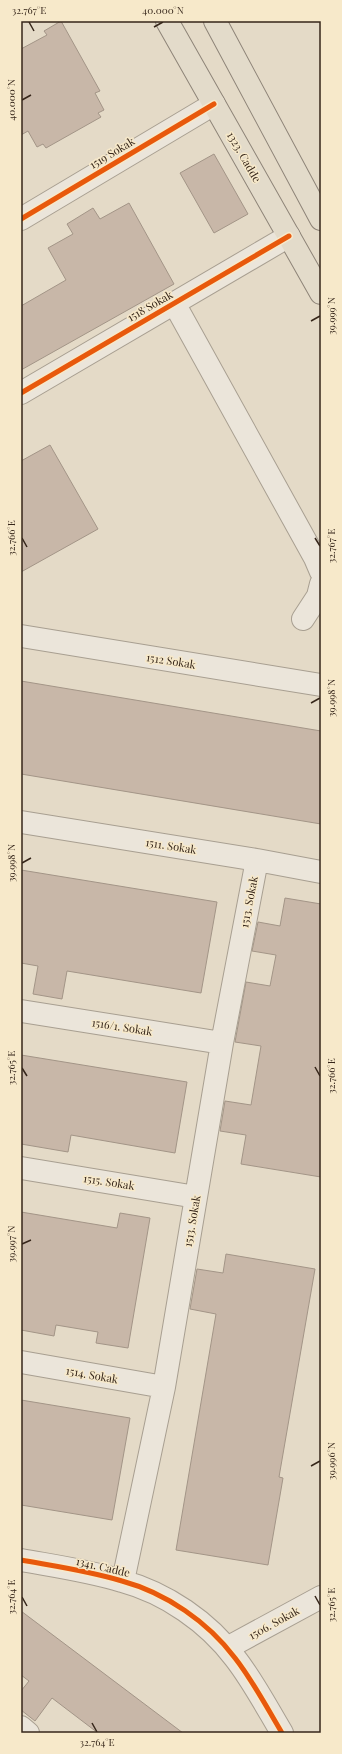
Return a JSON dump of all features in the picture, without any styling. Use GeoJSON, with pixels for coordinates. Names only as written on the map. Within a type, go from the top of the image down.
{"type":"FeatureCollection","features":[{"type":"Feature","properties":{"kind":"main road","name":"1323. Cadde"},"geometry":{"type":"LineString","coordinates":[[167,21],[321,293]]}},
{"type":"Feature","properties":{"kind":"main road"},"geometry":{"type":"LineString","coordinates":[[215,21],[321,219]]}},
{"type":"Feature","properties":{"kind":"street","name":"1519 Sokak"},"geometry":{"type":"LineString","coordinates":[[21,219],[214,104]]}},
{"type":"Feature","properties":{"kind":"street","name":"1518 Sokak"},"geometry":{"type":"LineString","coordinates":[[21,393],[289,236]]}},
{"type":"Feature","properties":{"kind":"street"},"geometry":{"type":"LineString","coordinates":[[174,303],[315,558],[321,572]]}},
{"type":"Feature","properties":{"kind":"street"},"geometry":{"type":"LineString","coordinates":[[303,620],[318,596],[321,584]]}},
{"type":"Feature","properties":{"kind":"street","name":"1512 Sokak"},"geometry":{"type":"LineString","coordinates":[[21,636],[321,685]]}},
{"type":"Feature","properties":{"kind":"street","name":"1511. Sokak"},"geometry":{"type":"LineString","coordinates":[[21,822],[257,860],[321,872]]}},
{"type":"Feature","properties":{"kind":"street","name":"1513. Sokak"},"geometry":{"type":"LineString","coordinates":[[123,1581],[164,1388],[222,1043],[257,860]]}},
{"type":"Feature","properties":{"kind":"street","name":"1516/1. Sokak"},"geometry":{"type":"LineString","coordinates":[[21,1012],[222,1043]]}},
{"type":"Feature","properties":{"kind":"street","name":"1515. Sokak"},"geometry":{"type":"LineString","coordinates":[[21,1168],[196,1197]]}},
{"type":"Feature","properties":{"kind":"street","name":"1514. Sokak"},"geometry":{"type":"LineString","coordinates":[[21,1362],[164,1388]]}},
{"type":"Feature","properties":{"kind":"street","name":"1341. Cadde"},"geometry":{"type":"LineString","coordinates":[[21,1560],[123,1581],[151,1592],[176,1606],[209,1630],[227,1648],[244,1670],[282,1733]]}},
{"type":"Feature","properties":{"kind":"street","name":"1506. Sokak"},"geometry":{"type":"LineString","coordinates":[[227,1648],[320,1593]]}},
{"type":"Feature","properties":{"kind":"street"},"geometry":{"type":"LineString","coordinates":[[21,1727],[28,1733]]}},
{"type":"Feature","properties":{"kind":"building"},"geometry":{"type":"Polygon","coordinates":[[[61,21],[100,91],[95,93],[104,110],[98,113],[101,117],[46,148],[43,144],[37,147],[28,131],[21,135],[21,49],[47,35],[44,31],[61,21]]]}},
{"type":"Feature","properties":{"kind":"building"},"geometry":{"type":"Polygon","coordinates":[[[214,154],[248,214],[214,233],[180,173],[214,154]]]}},
{"type":"Feature","properties":{"kind":"building"},"geometry":{"type":"Polygon","coordinates":[[[129,203],[174,284],[21,370],[21,306],[66,280],[48,248],[73,234],[67,224],[93,208],[100,219],[129,203]]]}},
{"type":"Feature","properties":{"kind":"building"},"geometry":{"type":"Polygon","coordinates":[[[50,445],[98,529],[21,572],[21,461],[50,445]]]}},
{"type":"Feature","properties":{"kind":"building"},"geometry":{"type":"Polygon","coordinates":[[[21,681],[321,731],[321,824],[21,774],[21,681]]]}},
{"type":"Feature","properties":{"kind":"building"},"geometry":{"type":"Polygon","coordinates":[[[21,870],[217,902],[201,993],[67,971],[62,999],[33,994],[38,966],[21,963],[21,870]]]}},
{"type":"Feature","properties":{"kind":"building"},"geometry":{"type":"Polygon","coordinates":[[[285,898],[321,904],[321,1177],[241,1164],[246,1135],[220,1131],[225,1101],[251,1105],[261,1046],[235,1042],[246,982],[270,986],[276,955],[252,951],[258,922],[280,926],[285,898]]]}},
{"type":"Feature","properties":{"kind":"building"},"geometry":{"type":"Polygon","coordinates":[[[21,1055],[187,1082],[175,1153],[71,1135],[68,1152],[21,1144],[21,1055]]]}},
{"type":"Feature","properties":{"kind":"building"},"geometry":{"type":"Polygon","coordinates":[[[21,1212],[117,1228],[120,1213],[150,1218],[128,1348],[96,1343],[98,1332],[56,1325],[54,1336],[21,1330],[21,1212]]]}},
{"type":"Feature","properties":{"kind":"building"},"geometry":{"type":"Polygon","coordinates":[[[226,1254],[315,1269],[279,1477],[283,1478],[268,1565],[176,1550],[216,1314],[190,1309],[197,1269],[223,1273],[226,1254]]]}},
{"type":"Feature","properties":{"kind":"building"},"geometry":{"type":"Polygon","coordinates":[[[21,1400],[130,1418],[112,1520],[21,1505],[21,1400]]]}},
{"type":"Feature","properties":{"kind":"building"},"geometry":{"type":"Polygon","coordinates":[[[21,1611],[183,1733],[98,1733],[52,1698],[35,1721],[21,1710],[21,1691],[29,1681],[21,1675],[21,1611]]]}},
{"type":"Feature","properties":{"kind":"cycle path"},"geometry":{"type":"LineString","coordinates":[[21,219],[214,104]]}},
{"type":"Feature","properties":{"kind":"cycle path"},"geometry":{"type":"LineString","coordinates":[[21,393],[289,236]]}},
{"type":"Feature","properties":{"kind":"cycle path"},"geometry":{"type":"LineString","coordinates":[[21,1560],[110,1577],[154,1593],[185,1610],[212,1632],[235,1658],[254,1685],[282,1733]]}}]}
